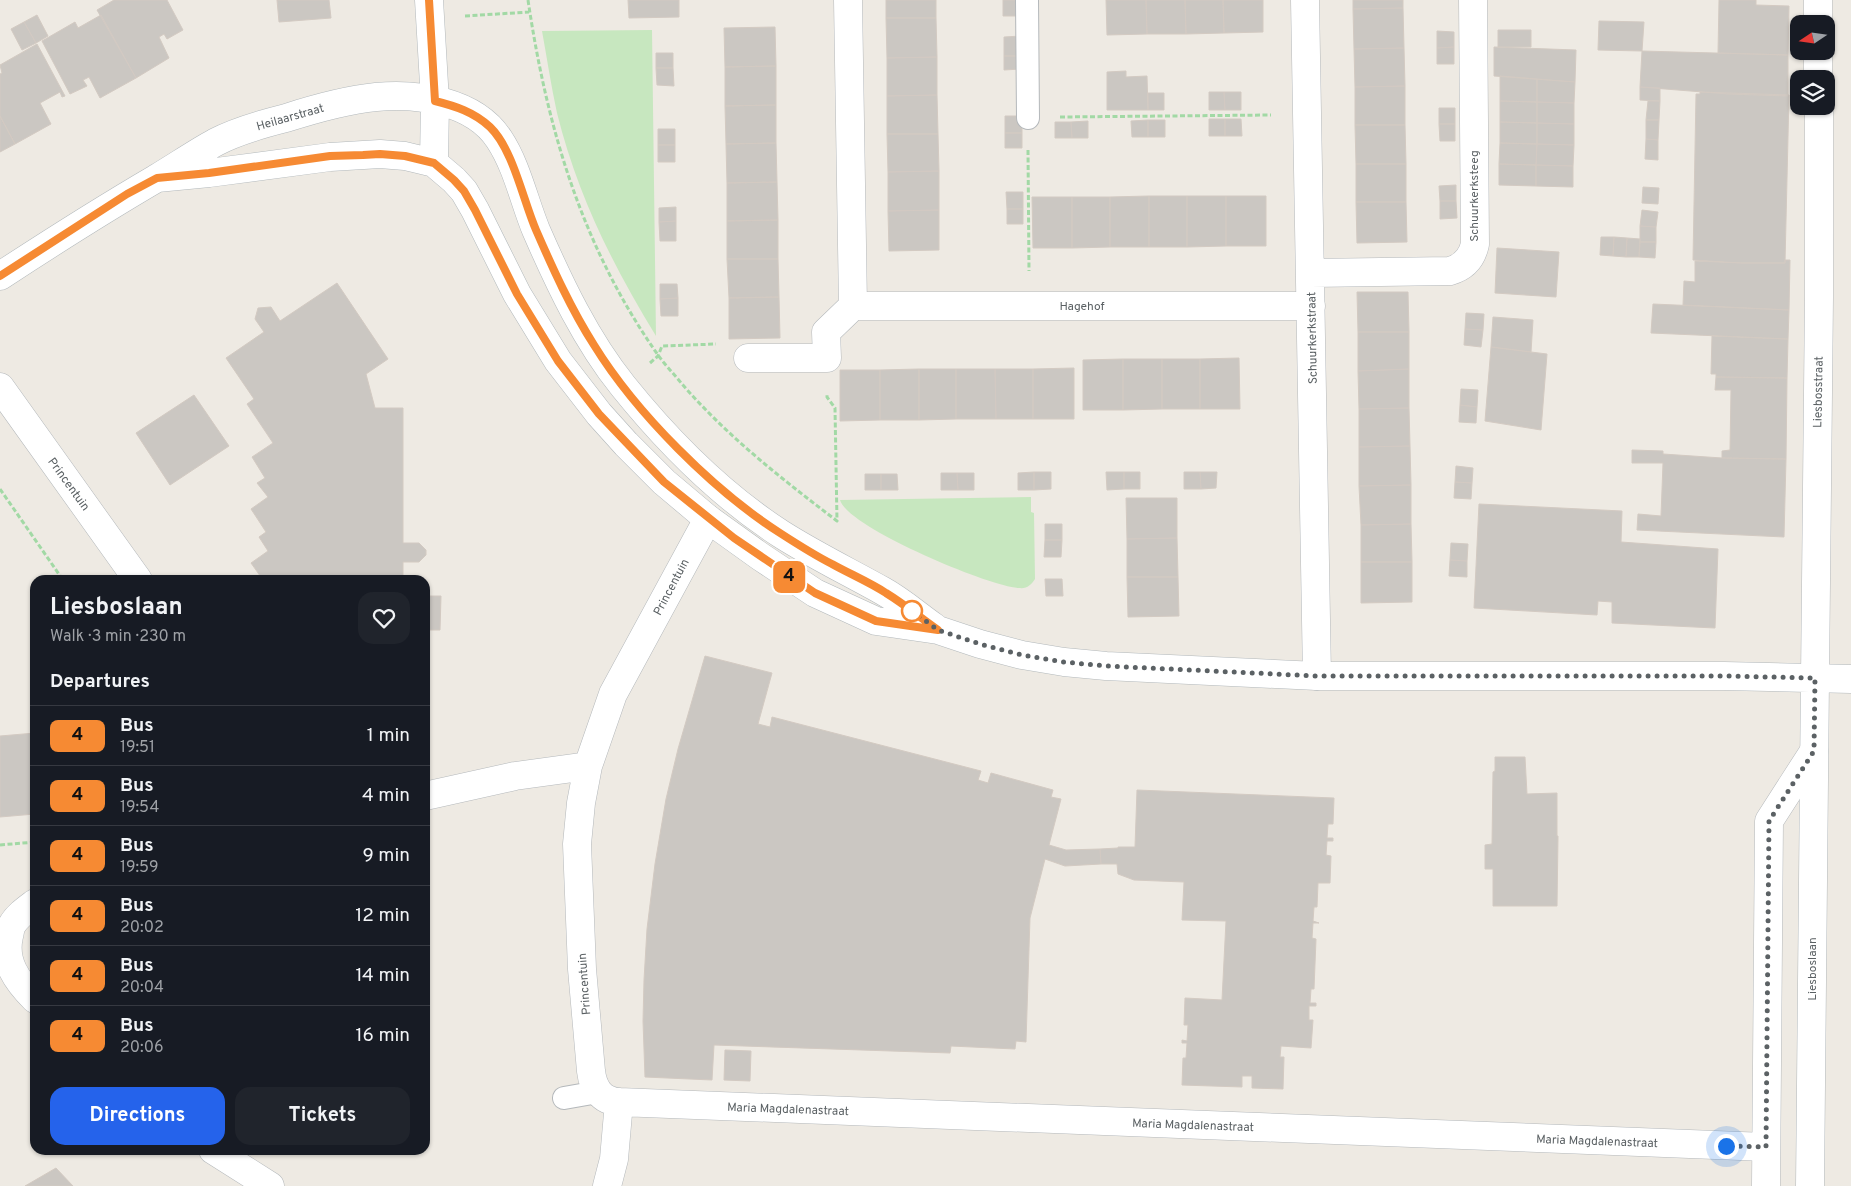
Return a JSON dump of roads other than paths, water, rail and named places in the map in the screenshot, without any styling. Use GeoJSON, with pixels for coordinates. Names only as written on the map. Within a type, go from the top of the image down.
{"type":"FeatureCollection","features":[{"type":"Feature","properties":{"kind":"street"},"geometry":{"type":"LineString","coordinates":[[748,358],[826,358],[826,332],[853,306],[848,0]]}},
{"type":"Feature","properties":{"kind":"street","name":"Schuurkerkstraat"},"geometry":{"type":"LineString","coordinates":[[1305,0],[1317,676]]}},
{"type":"Feature","properties":{"kind":"street","name":"Schuurkerksteeg"},"geometry":{"type":"LineString","coordinates":[[1311,273],[1450,271],[1459,268],[1473,254],[1475,244],[1472,0]]}},
{"type":"Feature","properties":{"kind":"street"},"geometry":{"type":"LineString","coordinates":[[1818,0],[1818,15]]}},
{"type":"Feature","properties":{"kind":"street"},"geometry":{"type":"LineString","coordinates":[[430,9],[435,101],[434,163],[464,191],[517,294],[558,361],[593,407],[664,482],[761,558],[815,593],[876,621],[938,630],[1022,655],[1106,666],[1317,676],[1724,676],[1851,678]]}},
{"type":"Feature","properties":{"kind":"street","name":"Heilaarstraat"},"geometry":{"type":"LineString","coordinates":[[0,276],[127,194],[217,142],[260,125],[306,112],[374,97],[405,96],[455,106],[476,116],[490,127],[499,139],[508,154],[536,229],[569,301],[595,346],[622,384],[683,453],[727,494],[778,532],[831,564],[886,593],[938,630]]}},
{"type":"Feature","properties":{"kind":"street","name":"Liesbosstraat"},"geometry":{"type":"LineString","coordinates":[[1815,678],[1819,317],[1818,115]]}},
{"type":"Feature","properties":{"kind":"street","name":"Heilaarstraat"},"geometry":{"type":"LineString","coordinates":[[157,178],[209,173],[330,156],[380,154],[405,156],[434,163]]}},
{"type":"Feature","properties":{"kind":"street","name":"Hagehof"},"geometry":{"type":"LineString","coordinates":[[853,306],[1311,306]]}},
{"type":"Feature","properties":{"kind":"street","name":"Princentuin"},"geometry":{"type":"LineString","coordinates":[[0,387],[134,575]]}},
{"type":"Feature","properties":{"kind":"street","name":"Princentuin"},"geometry":{"type":"LineString","coordinates":[[609,1183],[617,1140],[608,1097],[593,1086],[591,1071],[578,907],[577,844],[581,803],[588,766],[613,694],[708,518],[727,494]]}},
{"type":"Feature","properties":{"kind":"street","name":"Liesboslaan"},"geometry":{"type":"LineString","coordinates":[[1810,1186],[1815,678]]}},
{"type":"Feature","properties":{"kind":"street"},"geometry":{"type":"LineString","coordinates":[[1766,1186],[1769,821],[1814,751]]}},
{"type":"Feature","properties":{"kind":"street"},"geometry":{"type":"LineString","coordinates":[[430,795],[515,776],[588,766]]}},
{"type":"Feature","properties":{"kind":"street"},"geometry":{"type":"LineString","coordinates":[[30,907],[11,925],[7,945],[9,965],[21,985],[30,993]]}},
{"type":"Feature","properties":{"kind":"street","name":"Maria Magdalenastraat"},"geometry":{"type":"LineString","coordinates":[[608,1097],[1766,1147]]}},
{"type":"Feature","properties":{"kind":"street"},"geometry":{"type":"LineString","coordinates":[[221,1155],[270,1186]]}},
{"type":"Feature","properties":{"kind":"lane"},"geometry":{"type":"LineString","coordinates":[[1027,0],[1028,118]]}},
{"type":"Feature","properties":{"kind":"lane"},"geometry":{"type":"LineString","coordinates":[[564,1098],[608,1097]]}}]}
